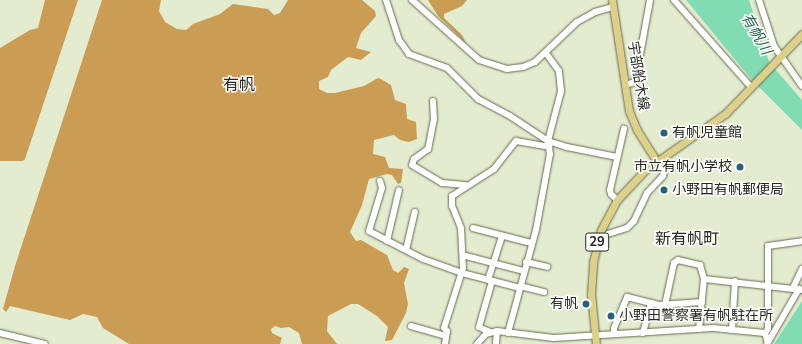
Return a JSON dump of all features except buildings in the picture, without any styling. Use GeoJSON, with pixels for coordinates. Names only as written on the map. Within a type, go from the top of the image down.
{"type":"FeatureCollection","features":[{"type":"Feature","properties":{"kind":"main road","name":"宇部船木線"},"geometry":{"type":"LineString","coordinates":[[612,4],[632,120],[657,162]]}},
{"type":"Feature","properties":{"kind":"main road"},"geometry":{"type":"LineString","coordinates":[[657,162],[711,126],[802,34]]}},
{"type":"Feature","properties":{"kind":"main road","name":"29"},"geometry":{"type":"LineString","coordinates":[[596,344],[591,294],[593,262],[602,230],[617,200],[636,178],[657,162]]}},
{"type":"Feature","properties":{"kind":"street"},"geometry":{"type":"LineString","coordinates":[[386,0],[399,40],[409,54],[447,68],[478,99],[514,118],[548,144]]}},
{"type":"Feature","properties":{"kind":"street"},"geometry":{"type":"LineString","coordinates":[[412,0],[475,56],[490,66],[501,69],[518,69],[529,65],[546,53],[577,22],[612,4]]}},
{"type":"Feature","properties":{"kind":"street"},"geometry":{"type":"LineString","coordinates":[[625,85],[635,82],[650,0]]}},
{"type":"Feature","properties":{"kind":"street"},"geometry":{"type":"LineString","coordinates":[[674,0],[751,87]]}},
{"type":"Feature","properties":{"kind":"street"},"geometry":{"type":"LineString","coordinates":[[759,0],[779,58],[802,86]]}},
{"type":"Feature","properties":{"kind":"street"},"geometry":{"type":"LineString","coordinates":[[508,333],[531,243],[547,169],[548,144],[561,92],[561,81],[557,67],[546,53]]}},
{"type":"Feature","properties":{"kind":"street"},"geometry":{"type":"LineString","coordinates":[[433,101],[434,119],[428,149],[414,159],[412,165],[442,183],[466,185]]}},
{"type":"Feature","properties":{"kind":"street"},"geometry":{"type":"LineString","coordinates":[[617,200],[610,192],[624,129]]}},
{"type":"Feature","properties":{"kind":"street"},"geometry":{"type":"LineString","coordinates":[[445,344],[446,336],[444,328],[462,273],[461,228],[452,201],[457,190],[494,169],[516,141],[567,147],[617,157]]}},
{"type":"Feature","properties":{"kind":"street"},"geometry":{"type":"LineString","coordinates":[[608,234],[627,228],[634,221],[647,193],[663,176],[664,171],[657,162]]}},
{"type":"Feature","properties":{"kind":"street"},"geometry":{"type":"LineString","coordinates":[[380,181],[382,188],[369,231],[406,250],[462,273],[544,292]]}},
{"type":"Feature","properties":{"kind":"street"},"geometry":{"type":"LineString","coordinates":[[387,241],[399,190]]}},
{"type":"Feature","properties":{"kind":"street"},"geometry":{"type":"LineString","coordinates":[[406,250],[415,212]]}},
{"type":"Feature","properties":{"kind":"street"},"geometry":{"type":"LineString","coordinates":[[473,228],[531,243]]}},
{"type":"Feature","properties":{"kind":"street"},"geometry":{"type":"LineString","coordinates":[[502,236],[479,327],[490,332],[497,331],[554,338],[699,329],[766,333]]}},
{"type":"Feature","properties":{"kind":"street"},"geometry":{"type":"LineString","coordinates":[[767,343],[768,246],[802,241]]}},
{"type":"Feature","properties":{"kind":"street"},"geometry":{"type":"LineString","coordinates":[[466,256],[523,271]]}},
{"type":"Feature","properties":{"kind":"street"},"geometry":{"type":"LineString","coordinates":[[665,305],[674,263],[678,260],[700,266],[704,278],[699,329]]}},
{"type":"Feature","properties":{"kind":"street"},"geometry":{"type":"LineString","coordinates":[[526,262],[547,267]]}},
{"type":"Feature","properties":{"kind":"street"},"geometry":{"type":"LineString","coordinates":[[767,343],[799,289],[802,269]]}},
{"type":"Feature","properties":{"kind":"street"},"geometry":{"type":"LineString","coordinates":[[704,278],[799,289]]}},
{"type":"Feature","properties":{"kind":"street"},"geometry":{"type":"LineString","coordinates":[[732,330],[735,281]]}},
{"type":"Feature","properties":{"kind":"street"},"geometry":{"type":"LineString","coordinates":[[614,334],[624,298],[665,305],[702,302]]}},
{"type":"Feature","properties":{"kind":"street"},"geometry":{"type":"LineString","coordinates":[[643,333],[651,303]]}},
{"type":"Feature","properties":{"kind":"street"},"geometry":{"type":"LineString","coordinates":[[411,326],[446,336]]}},
{"type":"Feature","properties":{"kind":"street"},"geometry":{"type":"LineString","coordinates":[[496,344],[497,331]]}},
{"type":"Feature","properties":{"kind":"street"},"geometry":{"type":"LineString","coordinates":[[477,344],[490,332]]}},
{"type":"Feature","properties":{"kind":"street"},"geometry":{"type":"LineString","coordinates":[[0,333],[45,344]]}},
{"type":"Feature","properties":{"kind":"shaded area"},"geometry":{"type":"Polygon","coordinates":[[[45,0],[78,0],[25,159],[23,161],[0,161],[0,48],[30,30],[38,28],[45,0]]]}},
{"type":"Feature","properties":{"kind":"shaded area"},"geometry":{"type":"Polygon","coordinates":[[[102,0],[161,0],[159,11],[165,22],[177,29],[186,30],[193,24],[220,14],[233,4],[268,9],[274,15],[280,13],[288,0],[362,0],[375,11],[376,16],[361,33],[356,48],[371,52],[361,60],[348,57],[331,70],[328,77],[319,81],[319,89],[327,93],[335,93],[364,86],[378,78],[381,79],[391,85],[395,100],[406,104],[407,119],[416,122],[417,139],[409,142],[400,140],[394,135],[374,140],[373,154],[385,157],[389,168],[403,169],[401,183],[398,184],[392,175],[387,174],[369,179],[362,205],[350,232],[356,241],[361,240],[387,255],[393,270],[398,273],[404,267],[409,269],[404,283],[408,304],[406,313],[392,340],[385,341],[388,327],[377,316],[358,304],[351,304],[328,316],[327,331],[337,344],[302,344],[299,333],[289,327],[281,328],[275,326],[271,329],[272,333],[282,338],[280,344],[129,344],[103,328],[97,317],[83,314],[70,320],[10,306],[6,312],[3,309],[15,266],[102,0]]]}},
{"type":"Feature","properties":{"kind":"shaded area"},"geometry":{"type":"Polygon","coordinates":[[[428,0],[467,0],[462,6],[444,14],[444,18],[462,35],[466,43],[438,16],[428,0]]]}},
{"type":"Feature","properties":{"kind":"water","name":"有帆川"},"geometry":{"type":"Polygon","coordinates":[[[686,0],[749,0],[769,62],[802,100],[802,130],[752,80],[686,0]]]}},
{"type":"Feature","properties":{"kind":"water"},"geometry":{"type":"Polygon","coordinates":[[[802,301],[802,344],[774,344],[802,301]]]}},
{"type":"Feature","properties":{"kind":"place","name":"有帆児童館"},"geometry":{"type":"Point","coordinates":[664,133]}},
{"type":"Feature","properties":{"kind":"place","name":"市立有帆小学校"},"geometry":{"type":"Point","coordinates":[740,167]}},
{"type":"Feature","properties":{"kind":"place","name":"小野田有帆郵便局"},"geometry":{"type":"Point","coordinates":[664,190]}},
{"type":"Feature","properties":{"kind":"place","name":"有帆"},"geometry":{"type":"Point","coordinates":[586,304]}},
{"type":"Feature","properties":{"kind":"place","name":"小野田警察署有帆駐在所"},"geometry":{"type":"Point","coordinates":[611,316]}},
{"type":"Feature","properties":{"kind":"district","name":"有帆"},"geometry":{"type":"Point","coordinates":[239,85]}},
{"type":"Feature","properties":{"kind":"district","name":"新有帆町"},"geometry":{"type":"Point","coordinates":[687,239]}}]}
